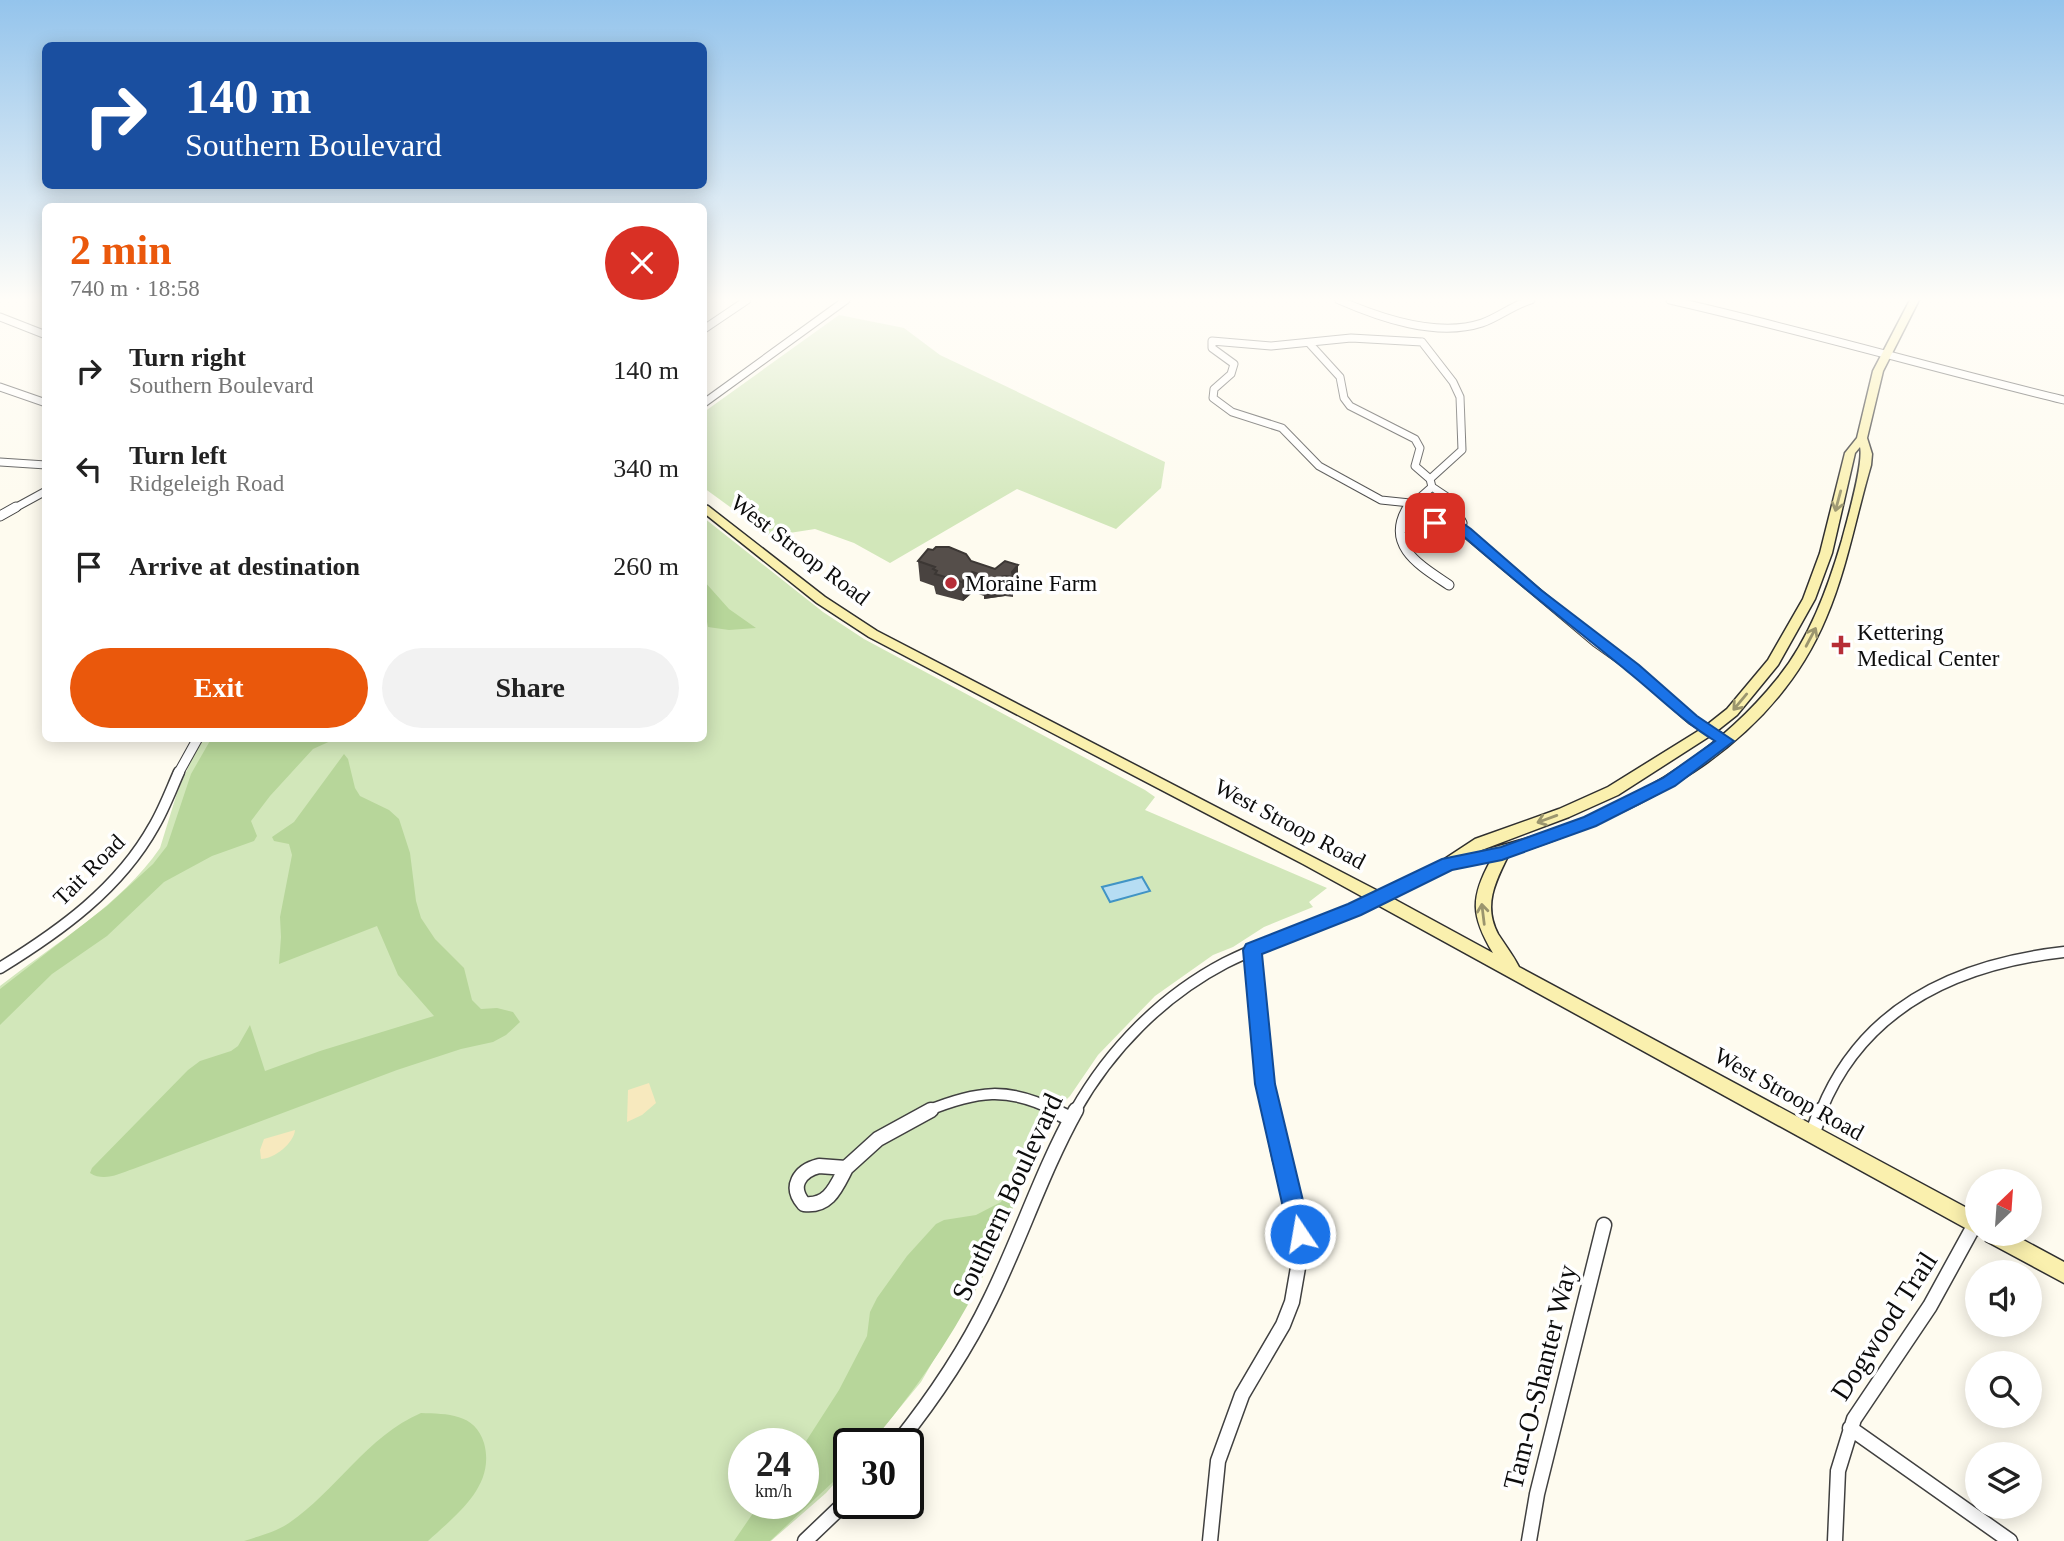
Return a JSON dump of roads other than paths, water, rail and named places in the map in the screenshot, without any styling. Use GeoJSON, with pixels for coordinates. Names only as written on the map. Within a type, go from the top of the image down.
{"type":"FeatureCollection","features":[{"type":"Feature","properties":{"kind":"street"},"geometry":{"type":"LineString","coordinates":[[707,400],[746,372]]}},
{"type":"Feature","properties":{"kind":"street"},"geometry":{"type":"LineString","coordinates":[[1232,372],[1214,389],[1213,398],[1219,405],[1232,412],[1282,428],[1319,466],[1381,500],[1410,503]]}},
{"type":"Feature","properties":{"kind":"street"},"geometry":{"type":"LineString","coordinates":[[1335,372],[1340,377],[1345,398],[1350,406],[1415,439],[1420,448],[1415,466],[1447,497],[1462,523],[1459,527]]}},
{"type":"Feature","properties":{"kind":"street"},"geometry":{"type":"LineString","coordinates":[[1445,372],[1453,382],[1462,404],[1462,450],[1410,503],[1402,514],[1401,527],[1407,551],[1414,560],[1449,585]]}},
{"type":"Feature","properties":{"kind":"street","name":"Southern Boulevard"},"geometry":{"type":"LineString","coordinates":[[909,1428],[937,1390],[991,1300],[1069,1118],[1107,1060],[1153,1012],[1203,975],[1252,950],[1378,898],[1448,864],[1480,843],[1564,813],[1613,791],[1709,731],[1732,712],[1773,662],[1804,608],[1826,553],[1850,453],[1862,438],[1878,372]]}},
{"type":"Feature","properties":{"kind":"street"},"geometry":{"type":"LineString","coordinates":[[1953,372],[2064,400]]}},
{"type":"Feature","properties":{"kind":"street"},"geometry":{"type":"LineString","coordinates":[[0,387],[42,402]]}},
{"type":"Feature","properties":{"kind":"street","name":"Southern Boulevard"},"geometry":{"type":"LineString","coordinates":[[1448,864],[1502,853],[1590,822],[1615,810],[1669,782],[1727,741],[1766,702],[1791,671],[1812,637],[1830,597],[1832,583],[1846,549],[1868,458],[1862,438]]}},
{"type":"Feature","properties":{"kind":"street"},"geometry":{"type":"LineString","coordinates":[[0,462],[42,465]]}},
{"type":"Feature","properties":{"kind":"street"},"geometry":{"type":"LineString","coordinates":[[0,516],[42,493]]}},
{"type":"Feature","properties":{"kind":"street","name":"West Stroop Road"},"geometry":{"type":"LineString","coordinates":[[707,510],[821,600],[873,634],[1378,898],[1965,1219]]}},
{"type":"Feature","properties":{"kind":"street"},"geometry":{"type":"LineString","coordinates":[[1401,527],[1435,523],[1459,527],[1536,593],[1709,731],[1727,741]]}},
{"type":"Feature","properties":{"kind":"street","name":"Tait Road"},"geometry":{"type":"LineString","coordinates":[[0,968],[74,917],[130,863],[154,828],[181,763],[195,742]]}},
{"type":"Feature","properties":{"kind":"street"},"geometry":{"type":"LineString","coordinates":[[1502,853],[1489,876],[1481,910],[1485,926],[1514,971]]}},
{"type":"Feature","properties":{"kind":"street"},"geometry":{"type":"LineString","coordinates":[[1210,1541],[1218,1461],[1242,1395],[1283,1325],[1292,1301],[1300,1256],[1294,1206],[1280,1159],[1265,1084],[1252,950]]}},
{"type":"Feature","properties":{"kind":"street"},"geometry":{"type":"LineString","coordinates":[[1812,1135],[1836,1077],[1866,1036],[1889,1017],[1958,976],[2030,956],[2064,952]]}},
{"type":"Feature","properties":{"kind":"street"},"geometry":{"type":"LineString","coordinates":[[846,1168],[875,1143],[914,1118],[949,1102],[977,1094],[1016,1094],[1069,1118]]}},
{"type":"Feature","properties":{"kind":"street","name":"Tam-O-Shanter Way"},"geometry":{"type":"LineString","coordinates":[[1529,1541],[1537,1494],[1604,1225]]}},
{"type":"Feature","properties":{"kind":"street","name":"Dogwood Trail"},"geometry":{"type":"LineString","coordinates":[[1835,1541],[1835,1487],[1850,1428],[1864,1400],[1899,1353],[1968,1246]]}},
{"type":"Feature","properties":{"kind":"street","name":"West Stroop Road"},"geometry":{"type":"LineString","coordinates":[[2015,1246],[2064,1273]]}},
{"type":"Feature","properties":{"kind":"street"},"geometry":{"type":"LineString","coordinates":[[1850,1428],[1996,1536],[2010,1541]]}},
{"type":"Feature","properties":{"kind":"street"},"geometry":{"type":"LineString","coordinates":[[805,1541],[833,1514]]}},
{"type":"Feature","properties":{"kind":"water"},"geometry":{"type":"Polygon","coordinates":[[[1142,877],[1150,891],[1110,902],[1102,887],[1142,877]]]}},
{"type":"Feature","properties":{"kind":"place","name":"Moraine Farm"},"geometry":{"type":"Point","coordinates":[951,583]}},
{"type":"Feature","properties":{"kind":"place","name":"Kettering Medical Center"},"geometry":{"type":"Point","coordinates":[1841,645]}}]}
